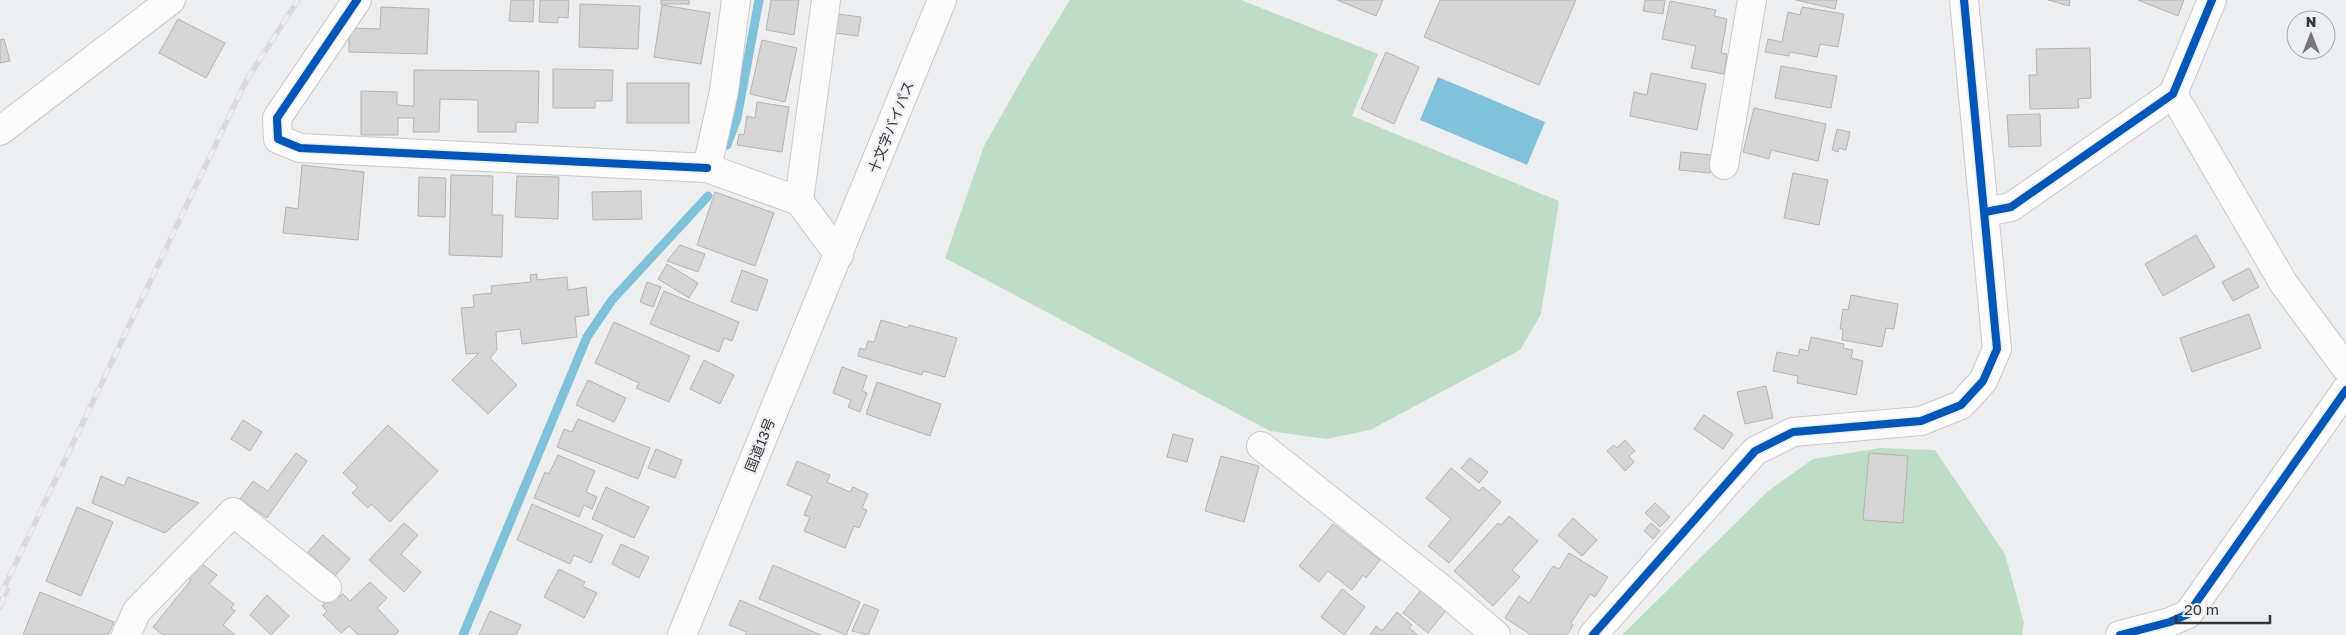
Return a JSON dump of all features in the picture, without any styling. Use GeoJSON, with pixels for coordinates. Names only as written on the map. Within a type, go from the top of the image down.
{"type":"FeatureCollection","features":[{"type":"Feature","properties":{"kind":"main road"},"geometry":{"type":"LineString","coordinates":[[0,130],[171,0]]}},
{"type":"Feature","properties":{"kind":"main road"},"geometry":{"type":"LineString","coordinates":[[357,0],[277,118],[278,139],[300,148],[707,168],[800,201],[839,255]]}},
{"type":"Feature","properties":{"kind":"main road"},"geometry":{"type":"LineString","coordinates":[[707,168],[724,91],[736,0]]}},
{"type":"Feature","properties":{"kind":"main road"},"geometry":{"type":"LineString","coordinates":[[800,201],[826,0]]}},
{"type":"Feature","properties":{"kind":"main road","name":"十文字バイパス"},"geometry":{"type":"LineString","coordinates":[[839,255],[942,0]]}},
{"type":"Feature","properties":{"kind":"main road"},"geometry":{"type":"LineString","coordinates":[[1724,165],[1752,0]]}},
{"type":"Feature","properties":{"kind":"main road"},"geometry":{"type":"LineString","coordinates":[[1594,635],[1755,452],[1793,432],[1921,421],[1961,405],[1983,381],[1997,349],[1964,0]]}},
{"type":"Feature","properties":{"kind":"main road"},"geometry":{"type":"LineString","coordinates":[[1985,212],[2011,208],[2173,94],[2212,0]]}},
{"type":"Feature","properties":{"kind":"main road"},"geometry":{"type":"LineString","coordinates":[[2173,94],[2284,284],[2346,368]]}},
{"type":"Feature","properties":{"kind":"main road","name":"国道13号"},"geometry":{"type":"LineString","coordinates":[[682,635],[839,255]]}},
{"type":"Feature","properties":{"kind":"main road"},"geometry":{"type":"LineString","coordinates":[[2120,635],[2170,622],[2188,614],[2346,390]]}},
{"type":"Feature","properties":{"kind":"main road"},"geometry":{"type":"LineString","coordinates":[[1261,446],[1443,590],[1496,635]]}},
{"type":"Feature","properties":{"kind":"main road"},"geometry":{"type":"LineString","coordinates":[[126,635],[137,611],[233,512],[327,588]]}},
{"type":"Feature","properties":{"kind":"green space"},"geometry":{"type":"Polygon","coordinates":[[[1070,0],[1241,0],[1378,54],[1352,116],[1559,201],[1541,314],[1520,350],[1370,430],[1326,439],[1270,431],[945,258],[984,146],[1070,0]]]}},
{"type":"Feature","properties":{"kind":"green space"},"geometry":{"type":"Polygon","coordinates":[[[1880,448],[1935,450],[2005,554],[2024,623],[2022,635],[1622,635],[1768,491],[1813,459],[1880,448]]]}},
{"type":"Feature","properties":{"kind":"water"},"geometry":{"type":"Polygon","coordinates":[[[1438,77],[1545,122],[1527,165],[1420,120],[1438,77]]]}},
{"type":"Feature","properties":{"kind":"building"},"geometry":{"type":"Polygon","coordinates":[[[511,0],[534,0],[533,22],[509,21],[511,0]]]}},
{"type":"Feature","properties":{"kind":"building"},"geometry":{"type":"Polygon","coordinates":[[[540,0],[569,0],[568,18],[558,17],[558,23],[539,22],[540,0]]]}},
{"type":"Feature","properties":{"kind":"building"},"geometry":{"type":"Polygon","coordinates":[[[661,0],[689,0],[689,4],[661,4],[661,0]]]}},
{"type":"Feature","properties":{"kind":"building"},"geometry":{"type":"Polygon","coordinates":[[[771,0],[799,0],[794,35],[766,30],[771,0]]]}},
{"type":"Feature","properties":{"kind":"building"},"geometry":{"type":"Polygon","coordinates":[[[1337,0],[1383,0],[1376,16],[1337,0]]]}},
{"type":"Feature","properties":{"kind":"building"},"geometry":{"type":"Polygon","coordinates":[[[1440,0],[1576,0],[1539,85],[1424,37],[1440,0]]]}},
{"type":"Feature","properties":{"kind":"building"},"geometry":{"type":"Polygon","coordinates":[[[1645,0],[1665,0],[1663,14],[1643,11],[1645,0]]]}},
{"type":"Feature","properties":{"kind":"building"},"geometry":{"type":"Polygon","coordinates":[[[1796,0],[1837,0],[1835,9],[1796,0]]]}},
{"type":"Feature","properties":{"kind":"building"},"geometry":{"type":"Polygon","coordinates":[[[2048,0],[2070,0],[2069,6],[2048,0]]]}},
{"type":"Feature","properties":{"kind":"building"},"geometry":{"type":"Polygon","coordinates":[[[2138,0],[2184,0],[2178,16],[2138,0]]]}},
{"type":"Feature","properties":{"kind":"building"},"geometry":{"type":"Polygon","coordinates":[[[1670,1],[1716,10],[1714,16],[1727,19],[1721,53],[1727,54],[1724,74],[1691,68],[1696,46],[1662,39],[1670,1]]]}},
{"type":"Feature","properties":{"kind":"building"},"geometry":{"type":"Polygon","coordinates":[[[580,4],[640,6],[638,49],[579,47],[580,4]]]}},
{"type":"Feature","properties":{"kind":"building"},"geometry":{"type":"Polygon","coordinates":[[[662,5],[710,13],[701,64],[654,57],[662,5]]]}},
{"type":"Feature","properties":{"kind":"building"},"geometry":{"type":"Polygon","coordinates":[[[381,7],[429,9],[427,54],[349,52],[349,28],[380,29],[381,7]]]}},
{"type":"Feature","properties":{"kind":"building"},"geometry":{"type":"Polygon","coordinates":[[[1802,7],[1844,14],[1838,47],[1820,44],[1817,57],[1790,52],[1789,56],[1765,52],[1768,39],[1782,42],[1788,12],[1800,15],[1802,7]]]}},
{"type":"Feature","properties":{"kind":"building"},"geometry":{"type":"Polygon","coordinates":[[[838,14],[861,17],[858,36],[835,33],[838,14]]]}},
{"type":"Feature","properties":{"kind":"building"},"geometry":{"type":"Polygon","coordinates":[[[178,19],[225,43],[206,78],[159,53],[178,19]]]}},
{"type":"Feature","properties":{"kind":"building"},"geometry":{"type":"Polygon","coordinates":[[[4,39],[10,61],[0,63],[0,40],[4,39]]]}},
{"type":"Feature","properties":{"kind":"building"},"geometry":{"type":"Polygon","coordinates":[[[762,40],[797,48],[785,102],[750,94],[762,40]]]}},
{"type":"Feature","properties":{"kind":"building"},"geometry":{"type":"Polygon","coordinates":[[[2090,48],[2091,98],[2078,99],[2079,108],[2030,109],[2029,75],[2037,75],[2036,49],[2090,48]]]}},
{"type":"Feature","properties":{"kind":"building"},"geometry":{"type":"Polygon","coordinates":[[[1386,52],[1419,67],[1394,124],[1361,109],[1386,52]]]}},
{"type":"Feature","properties":{"kind":"building"},"geometry":{"type":"Polygon","coordinates":[[[1781,66],[1837,76],[1831,108],[1775,98],[1781,66]]]}},
{"type":"Feature","properties":{"kind":"building"},"geometry":{"type":"Polygon","coordinates":[[[553,69],[613,70],[612,101],[595,101],[595,108],[553,108],[553,69]]]}},
{"type":"Feature","properties":{"kind":"building"},"geometry":{"type":"Polygon","coordinates":[[[414,70],[539,71],[538,123],[516,122],[516,132],[478,132],[478,100],[440,99],[439,132],[413,132],[414,118],[398,118],[398,135],[361,135],[361,91],[397,92],[397,105],[414,106],[414,70]]]}},
{"type":"Feature","properties":{"kind":"building"},"geometry":{"type":"Polygon","coordinates":[[[1651,73],[1706,84],[1697,130],[1630,116],[1634,92],[1647,95],[1651,73]]]}},
{"type":"Feature","properties":{"kind":"building"},"geometry":{"type":"Polygon","coordinates":[[[627,83],[689,83],[689,123],[627,123],[627,83]]]}},
{"type":"Feature","properties":{"kind":"building"},"geometry":{"type":"Polygon","coordinates":[[[757,102],[789,107],[782,152],[737,145],[739,134],[744,135],[747,116],[755,118],[757,102]]]}},
{"type":"Feature","properties":{"kind":"building"},"geometry":{"type":"Polygon","coordinates":[[[1754,108],[1826,124],[1818,161],[1771,150],[1769,159],[1743,152],[1754,108]]]}},
{"type":"Feature","properties":{"kind":"building"},"geometry":{"type":"Polygon","coordinates":[[[2040,114],[2041,146],[2009,147],[2007,115],[2040,114]]]}},
{"type":"Feature","properties":{"kind":"building"},"geometry":{"type":"Polygon","coordinates":[[[1837,129],[1850,132],[1846,150],[1839,148],[1838,152],[1832,150],[1837,129]]]}},
{"type":"Feature","properties":{"kind":"building"},"geometry":{"type":"Polygon","coordinates":[[[1681,152],[1712,155],[1710,173],[1679,170],[1681,152]]]}},
{"type":"Feature","properties":{"kind":"building"},"geometry":{"type":"Polygon","coordinates":[[[302,165],[364,172],[358,240],[283,233],[286,207],[298,209],[302,165]]]}},
{"type":"Feature","properties":{"kind":"building"},"geometry":{"type":"Polygon","coordinates":[[[1793,173],[1828,180],[1819,225],[1784,218],[1793,173]]]}},
{"type":"Feature","properties":{"kind":"building"},"geometry":{"type":"Polygon","coordinates":[[[451,175],[493,176],[492,215],[503,215],[502,257],[449,255],[451,175]]]}},
{"type":"Feature","properties":{"kind":"building"},"geometry":{"type":"Polygon","coordinates":[[[517,176],[559,177],[558,219],[515,217],[517,176]]]}},
{"type":"Feature","properties":{"kind":"building"},"geometry":{"type":"Polygon","coordinates":[[[419,177],[446,178],[445,217],[418,216],[419,177]]]}},
{"type":"Feature","properties":{"kind":"building"},"geometry":{"type":"Polygon","coordinates":[[[641,191],[642,219],[593,220],[592,192],[641,191]]]}},
{"type":"Feature","properties":{"kind":"building"},"geometry":{"type":"Polygon","coordinates":[[[715,192],[774,213],[755,266],[697,245],[715,192]]]}},
{"type":"Feature","properties":{"kind":"building"},"geometry":{"type":"Polygon","coordinates":[[[2196,235],[2215,267],[2163,296],[2145,264],[2196,235]]]}},
{"type":"Feature","properties":{"kind":"building"},"geometry":{"type":"Polygon","coordinates":[[[680,245],[705,254],[698,272],[667,261],[680,245]]]}},
{"type":"Feature","properties":{"kind":"building"},"geometry":{"type":"Polygon","coordinates":[[[667,264],[698,283],[689,298],[658,279],[667,264]]]}},
{"type":"Feature","properties":{"kind":"building"},"geometry":{"type":"Polygon","coordinates":[[[2249,268],[2259,287],[2233,301],[2222,282],[2249,268]]]}},
{"type":"Feature","properties":{"kind":"building"},"geometry":{"type":"Polygon","coordinates":[[[742,270],[768,280],[757,311],[731,302],[742,270]]]}},
{"type":"Feature","properties":{"kind":"building"},"geometry":{"type":"Polygon","coordinates":[[[537,274],[537,280],[567,277],[568,290],[586,287],[589,315],[575,317],[577,337],[522,344],[520,329],[496,332],[497,350],[490,358],[517,385],[488,414],[452,380],[479,353],[466,354],[461,308],[474,307],[473,295],[492,293],[491,286],[531,282],[530,275],[537,274]]]}},
{"type":"Feature","properties":{"kind":"building"},"geometry":{"type":"Polygon","coordinates":[[[647,282],[661,287],[653,307],[640,302],[647,282]]]}},
{"type":"Feature","properties":{"kind":"building"},"geometry":{"type":"Polygon","coordinates":[[[664,291],[739,322],[732,341],[724,338],[719,352],[650,324],[664,291]]]}},
{"type":"Feature","properties":{"kind":"building"},"geometry":{"type":"Polygon","coordinates":[[[1851,295],[1898,304],[1894,329],[1886,328],[1882,347],[1842,340],[1843,329],[1840,329],[1843,309],[1848,310],[1851,295]]]}},
{"type":"Feature","properties":{"kind":"building"},"geometry":{"type":"Polygon","coordinates":[[[2249,314],[2261,348],[2192,372],[2180,338],[2249,314]]]}},
{"type":"Feature","properties":{"kind":"building"},"geometry":{"type":"Polygon","coordinates":[[[881,320],[908,328],[909,325],[957,338],[945,377],[923,371],[922,375],[858,356],[860,348],[865,350],[868,341],[874,342],[881,320]]]}},
{"type":"Feature","properties":{"kind":"building"},"geometry":{"type":"Polygon","coordinates":[[[614,322],[690,356],[669,402],[636,388],[639,383],[595,363],[614,322]]]}},
{"type":"Feature","properties":{"kind":"building"},"geometry":{"type":"Polygon","coordinates":[[[1811,337],[1844,344],[1843,348],[1853,350],[1851,358],[1863,361],[1856,395],[1797,383],[1798,376],[1773,371],[1777,352],[1798,356],[1800,349],[1808,351],[1811,337]]]}},
{"type":"Feature","properties":{"kind":"building"},"geometry":{"type":"Polygon","coordinates":[[[704,360],[734,375],[720,404],[690,389],[704,360]]]}},
{"type":"Feature","properties":{"kind":"building"},"geometry":{"type":"Polygon","coordinates":[[[842,367],[867,376],[862,391],[867,393],[860,412],[848,407],[851,400],[833,393],[842,367]]]}},
{"type":"Feature","properties":{"kind":"building"},"geometry":{"type":"Polygon","coordinates":[[[588,380],[626,398],[614,422],[576,405],[588,380]]]}},
{"type":"Feature","properties":{"kind":"building"},"geometry":{"type":"Polygon","coordinates":[[[877,382],[941,404],[930,436],[866,414],[877,382]]]}},
{"type":"Feature","properties":{"kind":"building"},"geometry":{"type":"Polygon","coordinates":[[[1766,386],[1773,418],[1745,424],[1737,392],[1766,386]]]}},
{"type":"Feature","properties":{"kind":"building"},"geometry":{"type":"Polygon","coordinates":[[[1704,415],[1733,434],[1723,449],[1694,429],[1704,415]]]}},
{"type":"Feature","properties":{"kind":"building"},"geometry":{"type":"Polygon","coordinates":[[[578,419],[650,448],[638,479],[557,447],[564,429],[572,432],[578,419]]]}},
{"type":"Feature","properties":{"kind":"building"},"geometry":{"type":"Polygon","coordinates":[[[243,420],[262,432],[250,451],[231,439],[243,420]]]}},
{"type":"Feature","properties":{"kind":"building"},"geometry":{"type":"Polygon","coordinates":[[[388,425],[438,471],[390,522],[371,504],[368,508],[352,493],[358,487],[343,473],[388,425]]]}},
{"type":"Feature","properties":{"kind":"building"},"geometry":{"type":"Polygon","coordinates":[[[1173,434],[1193,439],[1187,462],[1167,457],[1173,434]]]}},
{"type":"Feature","properties":{"kind":"building"},"geometry":{"type":"Polygon","coordinates":[[[1625,440],[1635,451],[1629,456],[1634,462],[1625,471],[1607,451],[1614,445],[1617,448],[1625,440]]]}},
{"type":"Feature","properties":{"kind":"building"},"geometry":{"type":"Polygon","coordinates":[[[656,449],[682,460],[675,478],[648,468],[656,449]]]}},
{"type":"Feature","properties":{"kind":"building"},"geometry":{"type":"Polygon","coordinates":[[[296,453],[307,461],[267,518],[240,499],[253,481],[268,491],[296,453]]]}},
{"type":"Feature","properties":{"kind":"building"},"geometry":{"type":"Polygon","coordinates":[[[1869,453],[1908,456],[1903,523],[1863,520],[1869,453]]]}},
{"type":"Feature","properties":{"kind":"building"},"geometry":{"type":"Polygon","coordinates":[[[558,455],[595,471],[586,492],[597,497],[592,509],[584,505],[579,517],[534,498],[545,472],[549,474],[558,455]]]}},
{"type":"Feature","properties":{"kind":"building"},"geometry":{"type":"Polygon","coordinates":[[[1221,456],[1259,466],[1244,522],[1205,511],[1221,456]]]}},
{"type":"Feature","properties":{"kind":"building"},"geometry":{"type":"Polygon","coordinates":[[[1470,458],[1488,472],[1479,483],[1461,468],[1470,458]]]}},
{"type":"Feature","properties":{"kind":"building"},"geometry":{"type":"Polygon","coordinates":[[[797,461],[830,475],[827,482],[850,492],[853,487],[868,494],[862,508],[867,510],[859,528],[854,526],[845,548],[804,531],[810,517],[804,515],[812,496],[787,485],[797,461]]]}},
{"type":"Feature","properties":{"kind":"building"},"geometry":{"type":"Polygon","coordinates":[[[1451,468],[1479,491],[1483,487],[1501,502],[1449,563],[1428,546],[1451,519],[1426,498],[1451,468]]]}},
{"type":"Feature","properties":{"kind":"building"},"geometry":{"type":"Polygon","coordinates":[[[101,476],[124,486],[128,477],[199,503],[165,533],[92,503],[101,476]]]}},
{"type":"Feature","properties":{"kind":"building"},"geometry":{"type":"Polygon","coordinates":[[[606,487],[649,507],[634,538],[592,519],[606,487]]]}},
{"type":"Feature","properties":{"kind":"building"},"geometry":{"type":"Polygon","coordinates":[[[1655,503],[1670,517],[1660,527],[1645,513],[1655,503]]]}},
{"type":"Feature","properties":{"kind":"building"},"geometry":{"type":"Polygon","coordinates":[[[532,504],[603,535],[591,563],[574,555],[570,564],[517,540],[532,504]]]}},
{"type":"Feature","properties":{"kind":"building"},"geometry":{"type":"Polygon","coordinates":[[[77,507],[113,522],[81,596],[46,581],[77,507]]]}},
{"type":"Feature","properties":{"kind":"building"},"geometry":{"type":"Polygon","coordinates":[[[1509,516],[1538,541],[1512,570],[1520,577],[1493,606],[1454,571],[1498,523],[1501,525],[1509,516]]]}},
{"type":"Feature","properties":{"kind":"building"},"geometry":{"type":"Polygon","coordinates":[[[1573,518],[1597,540],[1582,556],[1558,535],[1573,518]]]}},
{"type":"Feature","properties":{"kind":"building"},"geometry":{"type":"Polygon","coordinates":[[[404,523],[418,535],[401,554],[421,572],[404,592],[369,560],[404,523]]]}},
{"type":"Feature","properties":{"kind":"building"},"geometry":{"type":"Polygon","coordinates":[[[1651,523],[1660,531],[1653,539],[1644,531],[1651,523]]]}},
{"type":"Feature","properties":{"kind":"building"},"geometry":{"type":"Polygon","coordinates":[[[1333,524],[1380,560],[1366,578],[1363,575],[1352,590],[1328,571],[1319,582],[1299,566],[1333,524]]]}},
{"type":"Feature","properties":{"kind":"building"},"geometry":{"type":"Polygon","coordinates":[[[323,535],[350,559],[335,576],[308,552],[323,535]]]}},
{"type":"Feature","properties":{"kind":"building"},"geometry":{"type":"Polygon","coordinates":[[[621,544],[649,557],[639,578],[612,564],[621,544]]]}},
{"type":"Feature","properties":{"kind":"building"},"geometry":{"type":"Polygon","coordinates":[[[1569,553],[1608,577],[1595,597],[1590,594],[1571,623],[1573,625],[1567,635],[1531,635],[1505,618],[1519,596],[1529,603],[1553,566],[1559,569],[1569,553]]]}},
{"type":"Feature","properties":{"kind":"building"},"geometry":{"type":"Polygon","coordinates":[[[198,561],[217,575],[209,584],[234,604],[231,608],[235,611],[223,625],[235,635],[163,635],[153,627],[191,580],[185,576],[198,561]]]}},
{"type":"Feature","properties":{"kind":"building"},"geometry":{"type":"Polygon","coordinates":[[[773,565],[860,602],[846,635],[759,599],[773,565]]]}},
{"type":"Feature","properties":{"kind":"building"},"geometry":{"type":"Polygon","coordinates":[[[559,569],[585,582],[582,586],[597,593],[584,618],[544,597],[559,569]]]}},
{"type":"Feature","properties":{"kind":"building"},"geometry":{"type":"Polygon","coordinates":[[[370,582],[387,598],[377,608],[399,631],[395,635],[358,635],[349,626],[341,633],[323,615],[327,611],[322,606],[334,594],[338,598],[343,594],[350,601],[370,582]]]}},
{"type":"Feature","properties":{"kind":"building"},"geometry":{"type":"Polygon","coordinates":[[[1342,589],[1365,607],[1344,635],[1321,617],[1342,589]]]}},
{"type":"Feature","properties":{"kind":"building"},"geometry":{"type":"Polygon","coordinates":[[[1421,590],[1446,610],[1428,633],[1403,613],[1421,590]]]}},
{"type":"Feature","properties":{"kind":"building"},"geometry":{"type":"Polygon","coordinates":[[[40,592],[114,622],[108,635],[23,635],[40,592]]]}},
{"type":"Feature","properties":{"kind":"building"},"geometry":{"type":"Polygon","coordinates":[[[267,595],[289,616],[271,635],[250,615],[267,595]]]}},
{"type":"Feature","properties":{"kind":"building"},"geometry":{"type":"Polygon","coordinates":[[[740,600],[821,635],[745,635],[747,632],[729,625],[740,600]]]}},
{"type":"Feature","properties":{"kind":"building"},"geometry":{"type":"Polygon","coordinates":[[[864,604],[879,610],[868,635],[852,631],[864,604]]]}},
{"type":"Feature","properties":{"kind":"building"},"geometry":{"type":"Polygon","coordinates":[[[490,611],[521,625],[516,635],[479,635],[490,611]]]}},
{"type":"Feature","properties":{"kind":"building"},"geometry":{"type":"Polygon","coordinates":[[[1397,612],[1412,625],[1409,628],[1418,635],[1370,635],[1376,626],[1382,631],[1397,612]]]}},
{"type":"Feature","properties":{"kind":"waterway"},"geometry":{"type":"LineString","coordinates":[[727,145],[737,118],[759,0]]}},
{"type":"Feature","properties":{"kind":"waterway"},"geometry":{"type":"LineString","coordinates":[[463,635],[587,337],[612,300],[708,196]]}},
{"type":"Feature","properties":{"kind":"railway"},"geometry":{"type":"LineString","coordinates":[[0,596],[246,81],[298,0]]}},
{"type":"Feature","properties":{"kind":"railway"},"geometry":{"type":"LineString","coordinates":[[0,607],[7,590]]}},
{"type":"Feature","properties":{"kind":"cycle path"},"geometry":{"type":"LineString","coordinates":[[357,0],[277,118],[278,139],[300,148],[707,168]]}},
{"type":"Feature","properties":{"kind":"cycle path"},"geometry":{"type":"LineString","coordinates":[[1593,635],[1755,451],[1793,432],[1921,421],[1961,405],[1983,381],[1997,349],[1964,0]]}},
{"type":"Feature","properties":{"kind":"cycle path"},"geometry":{"type":"LineString","coordinates":[[1985,212],[2011,207],[2173,94],[2212,0]]}},
{"type":"Feature","properties":{"kind":"cycle path"},"geometry":{"type":"LineString","coordinates":[[2120,635],[2170,622],[2188,614],[2346,390]]}}]}
